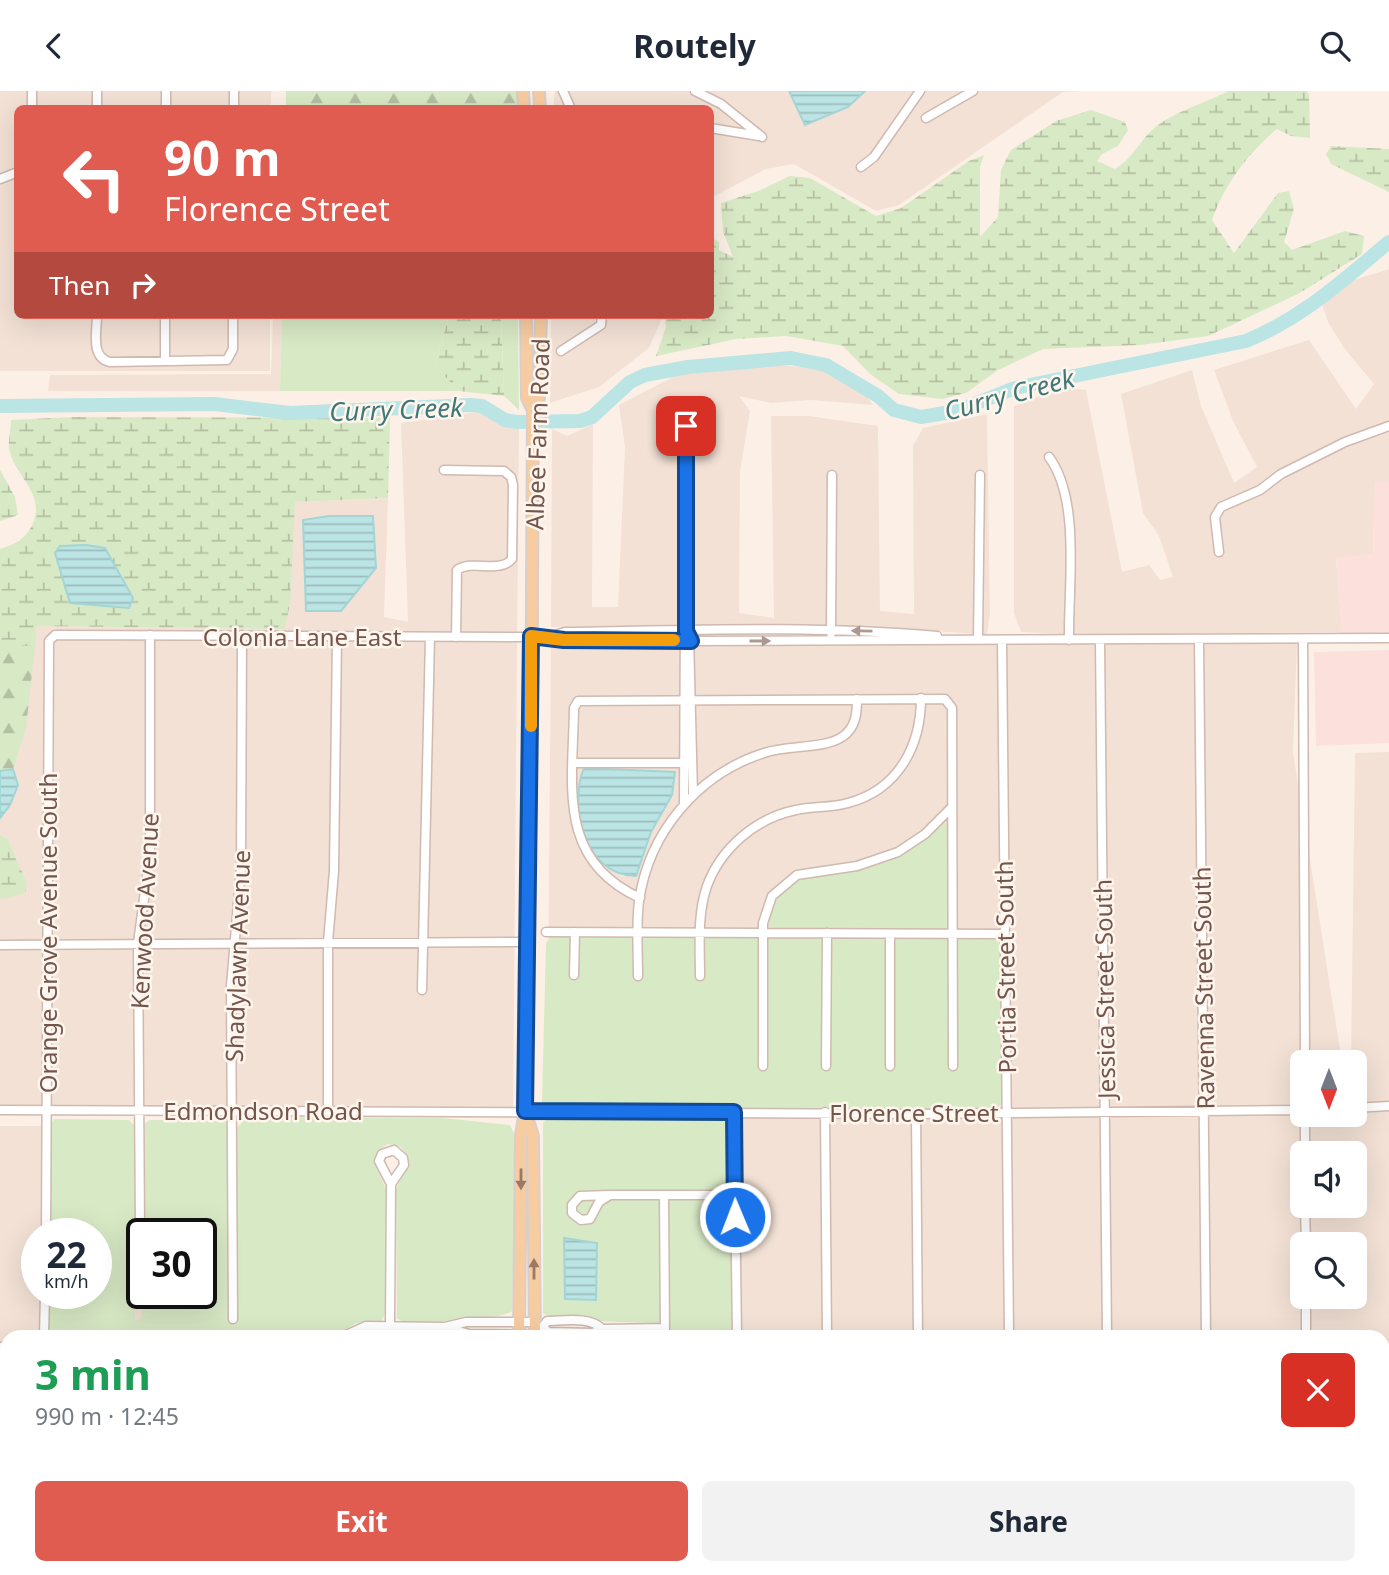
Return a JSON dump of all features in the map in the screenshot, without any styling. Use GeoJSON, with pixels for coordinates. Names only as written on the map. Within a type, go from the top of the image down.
{"type":"FeatureCollection","features":[{"type":"Feature","properties":{"kind":"main road","name":"Albee Farm Road"},"geometry":{"type":"LineString","coordinates":[[526,319],[527,398],[533,410]]}},
{"type":"Feature","properties":{"kind":"main road","name":"Albee Farm Road"},"geometry":{"type":"LineString","coordinates":[[525,1111],[533,410],[539,398],[541,319]]}},
{"type":"Feature","properties":{"kind":"main road"},"geometry":{"type":"LineString","coordinates":[[519,1330],[521,1135],[525,1111]]}},
{"type":"Feature","properties":{"kind":"main road"},"geometry":{"type":"LineString","coordinates":[[525,1111],[533,1136],[536,1330]]}},
{"type":"Feature","properties":{"kind":"street"},"geometry":{"type":"LineString","coordinates":[[695,91],[721,104],[762,137],[714,129]]}},
{"type":"Feature","properties":{"kind":"street"},"geometry":{"type":"LineString","coordinates":[[861,167],[874,157],[920,91]]}},
{"type":"Feature","properties":{"kind":"street"},"geometry":{"type":"LineString","coordinates":[[926,118],[973,91]]}},
{"type":"Feature","properties":{"kind":"street"},"geometry":{"type":"LineString","coordinates":[[97,319],[98,356],[110,362],[223,362],[230,358],[233,349],[233,319]]}},
{"type":"Feature","properties":{"kind":"street"},"geometry":{"type":"LineString","coordinates":[[165,319],[165,361]]}},
{"type":"Feature","properties":{"kind":"street"},"geometry":{"type":"LineString","coordinates":[[561,351],[601,325],[602,319]]}},
{"type":"Feature","properties":{"kind":"street"},"geometry":{"type":"LineString","coordinates":[[684,804],[688,763],[686,426]]}},
{"type":"Feature","properties":{"kind":"street"},"geometry":{"type":"LineString","coordinates":[[1219,552],[1215,517],[1220,507],[1260,489],[1281,474],[1345,442],[1389,426]]}},
{"type":"Feature","properties":{"kind":"street"},"geometry":{"type":"LineString","coordinates":[[1049,457],[1060,474],[1068,508],[1069,640]]}},
{"type":"Feature","properties":{"kind":"street"},"geometry":{"type":"LineString","coordinates":[[444,470],[504,471],[511,477],[513,485],[512,559],[504,565],[465,566],[457,570],[454,577],[456,637]]}},
{"type":"Feature","properties":{"kind":"street"},"geometry":{"type":"LineString","coordinates":[[831,641],[832,475]]}},
{"type":"Feature","properties":{"kind":"street"},"geometry":{"type":"LineString","coordinates":[[978,639],[980,475]]}},
{"type":"Feature","properties":{"kind":"street","name":"Colonia Lane East"},"geometry":{"type":"LineString","coordinates":[[549,637],[565,632],[831,631],[978,639]]}},
{"type":"Feature","properties":{"kind":"street","name":"Colonia Lane East"},"geometry":{"type":"LineString","coordinates":[[55,635],[531,636],[564,640],[687,641],[1389,638]]}},
{"type":"Feature","properties":{"kind":"street","name":"Orange Grove Avenue South"},"geometry":{"type":"LineString","coordinates":[[46,1218],[49,641],[55,635]]}},
{"type":"Feature","properties":{"kind":"street","name":"Kenwood Avenue"},"geometry":{"type":"LineString","coordinates":[[140,1218],[138,943],[150,854],[150,635]]}},
{"type":"Feature","properties":{"kind":"street","name":"Shadylawn Avenue"},"geometry":{"type":"LineString","coordinates":[[233,1319],[232,943],[241,868],[242,635]]}},
{"type":"Feature","properties":{"kind":"street"},"geometry":{"type":"LineString","coordinates":[[328,1110],[328,942],[334,871],[337,636]]}},
{"type":"Feature","properties":{"kind":"street"},"geometry":{"type":"LineString","coordinates":[[422,990],[430,637]]}},
{"type":"Feature","properties":{"kind":"street","name":"Portia Street South"},"geometry":{"type":"LineString","coordinates":[[1002,639],[1009,1330]]}},
{"type":"Feature","properties":{"kind":"street","name":"Ravenna Street South"},"geometry":{"type":"LineString","coordinates":[[1199,639],[1206,1330]]}},
{"type":"Feature","properties":{"kind":"street"},"geometry":{"type":"LineString","coordinates":[[1303,639],[1305,1050]]}},
{"type":"Feature","properties":{"kind":"street","name":"Jessica Street South"},"geometry":{"type":"LineString","coordinates":[[1100,640],[1107,1330]]}},
{"type":"Feature","properties":{"kind":"street"},"geometry":{"type":"LineString","coordinates":[[700,976],[700,933],[708,884],[717,865],[740,837],[771,817],[795,810],[852,802],[880,788],[898,772],[911,751],[919,730],[921,698]]}},
{"type":"Feature","properties":{"kind":"street"},"geometry":{"type":"LineString","coordinates":[[640,898],[609,881],[584,849],[574,815],[574,708],[578,701],[921,698],[948,701],[952,708],[953,1066]]}},
{"type":"Feature","properties":{"kind":"street"},"geometry":{"type":"LineString","coordinates":[[638,976],[637,933],[640,898],[651,857],[684,804],[725,770],[760,754],[790,746],[826,743],[842,737],[854,723],[857,699]]}},
{"type":"Feature","properties":{"kind":"street"},"geometry":{"type":"LineString","coordinates":[[573,763],[688,763]]}},
{"type":"Feature","properties":{"kind":"street"},"geometry":{"type":"LineString","coordinates":[[688,763],[692,795]]}},
{"type":"Feature","properties":{"kind":"street"},"geometry":{"type":"LineString","coordinates":[[763,1066],[763,933],[769,900],[791,878],[804,873],[865,864],[898,852],[925,834],[952,807]]}},
{"type":"Feature","properties":{"kind":"street"},"geometry":{"type":"LineString","coordinates":[[546,932],[1004,934]]}},
{"type":"Feature","properties":{"kind":"street"},"geometry":{"type":"LineString","coordinates":[[574,975],[575,932]]}},
{"type":"Feature","properties":{"kind":"street"},"geometry":{"type":"LineString","coordinates":[[826,1066],[827,933]]}},
{"type":"Feature","properties":{"kind":"street"},"geometry":{"type":"LineString","coordinates":[[890,934],[890,1066]]}},
{"type":"Feature","properties":{"kind":"street"},"geometry":{"type":"LineString","coordinates":[[0,945],[528,942]]}},
{"type":"Feature","properties":{"kind":"street"},"geometry":{"type":"LineString","coordinates":[[1367,1107],[1389,1106]]}},
{"type":"Feature","properties":{"kind":"street","name":"Edmondson Road"},"geometry":{"type":"LineString","coordinates":[[0,1110],[525,1111]]}},
{"type":"Feature","properties":{"kind":"street","name":"Florence Street"},"geometry":{"type":"LineString","coordinates":[[525,1111],[916,1114],[1290,1110]]}},
{"type":"Feature","properties":{"kind":"street"},"geometry":{"type":"LineString","coordinates":[[734,1112],[737,1330]]}},
{"type":"Feature","properties":{"kind":"street"},"geometry":{"type":"LineString","coordinates":[[825,1112],[827,1330]]}},
{"type":"Feature","properties":{"kind":"street"},"geometry":{"type":"LineString","coordinates":[[916,1114],[918,1330]]}},
{"type":"Feature","properties":{"kind":"street"},"geometry":{"type":"LineString","coordinates":[[390,1326],[391,1184]]}},
{"type":"Feature","properties":{"kind":"street"},"geometry":{"type":"LineString","coordinates":[[610,1195],[599,1202],[590,1219],[581,1220],[572,1213],[572,1205],[580,1196],[610,1195],[716,1195]]}},
{"type":"Feature","properties":{"kind":"street"},"geometry":{"type":"LineString","coordinates":[[664,1195],[665,1330]]}},
{"type":"Feature","properties":{"kind":"street"},"geometry":{"type":"LineString","coordinates":[[44,1330],[45,1309]]}},
{"type":"Feature","properties":{"kind":"street"},"geometry":{"type":"LineString","coordinates":[[1306,1309],[1306,1330]]}},
{"type":"Feature","properties":{"kind":"street"},"geometry":{"type":"LineString","coordinates":[[355,1330],[361,1327],[390,1326],[445,1327],[482,1322],[520,1322],[536,1330],[547,1321],[597,1323],[602,1329],[623,1330]]}},
{"type":"Feature","properties":{"kind":"street"},"geometry":{"type":"LineString","coordinates":[[571,1321],[571,1330]]}},
{"type":"Feature","properties":{"kind":"street"},"geometry":{"type":"LineString","coordinates":[[481,1330],[482,1322]]}},
{"type":"Feature","properties":{"kind":"street"},"geometry":{"type":"LineString","coordinates":[[445,1327],[460,1330]]}},
{"type":"Feature","properties":{"kind":"shaded area"},"geometry":{"type":"Polygon","coordinates":[[[0,91],[271,91],[271,105],[14,105],[14,319],[270,319],[270,371],[0,371],[0,91]]]}},
{"type":"Feature","properties":{"kind":"shaded area"},"geometry":{"type":"Polygon","coordinates":[[[555,91],[1081,91],[1063,92],[899,205],[876,211],[794,164],[766,169],[714,196],[714,105],[553,105],[555,91]]]}},
{"type":"Feature","properties":{"kind":"shaded area"},"geometry":{"type":"Polygon","coordinates":[[[1389,269],[1389,482],[1375,482],[1373,554],[1336,558],[1342,632],[1087,635],[1021,632],[1014,613],[1014,406],[1062,387],[1086,390],[1122,572],[1149,565],[1160,580],[1173,577],[1159,536],[1143,513],[1121,394],[1192,370],[1201,406],[1234,483],[1257,467],[1233,421],[1214,370],[1309,340],[1356,409],[1374,384],[1344,348],[1328,322],[1322,304],[1354,280],[1389,269]]]}},
{"type":"Feature","properties":{"kind":"shaded area"},"geometry":{"type":"Polygon","coordinates":[[[273,319],[282,319],[280,391],[48,391],[50,375],[271,374],[273,319]]]}},
{"type":"Feature","properties":{"kind":"shaded area"},"geometry":{"type":"Polygon","coordinates":[[[551,319],[661,319],[649,348],[599,387],[550,403],[551,319]]]}},
{"type":"Feature","properties":{"kind":"shaded area"},"geometry":{"type":"Polygon","coordinates":[[[696,365],[776,365],[827,369],[862,390],[873,405],[811,400],[771,403],[739,396],[750,411],[740,471],[739,613],[774,618],[771,416],[809,416],[878,426],[880,611],[914,614],[913,446],[923,428],[987,414],[990,613],[987,635],[882,627],[551,627],[552,429],[567,436],[593,424],[592,607],[618,607],[625,447],[619,405],[696,365]]]}},
{"type":"Feature","properties":{"kind":"shaded area"},"geometry":{"type":"Polygon","coordinates":[[[478,412],[519,428],[513,1107],[0,1105],[0,898],[27,883],[8,839],[0,835],[0,818],[10,805],[18,785],[13,769],[23,730],[37,626],[285,629],[295,502],[388,498],[384,617],[408,622],[401,423],[478,412]],[[329,516],[303,521],[307,611],[373,516],[329,516]]]}},
{"type":"Feature","properties":{"kind":"shaded area"},"geometry":{"type":"Polygon","coordinates":[[[1375,482],[1389,482],[1389,634],[1329,634],[1342,632],[1336,557],[1373,554],[1375,482]]]}},
{"type":"Feature","properties":{"kind":"shaded area"},"geometry":{"type":"Polygon","coordinates":[[[551,642],[564,645],[1297,643],[1293,752],[1340,1050],[1290,1050],[1290,1127],[1367,1127],[1367,1050],[1351,1050],[1355,753],[1389,752],[1389,1330],[728,1330],[723,1105],[548,987],[551,642]],[[584,768],[585,843],[606,866],[622,876],[636,876],[651,832],[672,795],[674,772],[584,768]]]}},
{"type":"Feature","properties":{"kind":"shaded area"},"geometry":{"type":"Polygon","coordinates":[[[1389,650],[1389,743],[1316,746],[1314,652],[1389,650]]]}},
{"type":"Feature","properties":{"kind":"shaded area"},"geometry":{"type":"Polygon","coordinates":[[[288,1125],[287,1330],[0,1330],[0,1126],[288,1125]]]}},
{"type":"Feature","properties":{"kind":"green space"},"geometry":{"type":"Polygon","coordinates":[[[286,91],[518,91],[519,105],[286,105],[286,91]]]}},
{"type":"Feature","properties":{"kind":"green space"},"geometry":{"type":"Polygon","coordinates":[[[1228,91],[1307,91],[1310,138],[1291,136],[1277,129],[1238,170],[1223,194],[1212,220],[1234,253],[1278,193],[1289,191],[1294,209],[1284,242],[1292,250],[1345,231],[1364,236],[1362,254],[1298,294],[1208,336],[1141,345],[1043,349],[998,370],[966,393],[942,399],[899,394],[870,374],[843,346],[786,336],[736,339],[656,356],[666,327],[665,319],[714,319],[714,239],[719,242],[719,250],[733,257],[723,232],[721,203],[758,191],[790,176],[810,178],[876,216],[901,208],[969,161],[984,155],[980,167],[980,237],[998,217],[1001,170],[1011,150],[1056,121],[1091,110],[1125,122],[1128,130],[1118,146],[1102,154],[1097,161],[1115,169],[1130,157],[1149,133],[1176,114],[1228,91]]]}},
{"type":"Feature","properties":{"kind":"green space"},"geometry":{"type":"Polygon","coordinates":[[[1331,146],[1389,149],[1389,192],[1331,164],[1326,154],[1331,146]]]}},
{"type":"Feature","properties":{"kind":"green space"},"geometry":{"type":"Polygon","coordinates":[[[282,319],[448,319],[435,366],[459,391],[280,391],[282,319]]]}},
{"type":"Feature","properties":{"kind":"green space"},"geometry":{"type":"Polygon","coordinates":[[[448,319],[501,319],[504,396],[459,391],[435,366],[448,319]]]}},
{"type":"Feature","properties":{"kind":"green space"},"geometry":{"type":"Polygon","coordinates":[[[501,319],[518,319],[519,410],[504,396],[501,319]]]}},
{"type":"Feature","properties":{"kind":"green space"},"geometry":{"type":"Polygon","coordinates":[[[73,417],[390,418],[388,498],[295,502],[290,603],[285,629],[37,626],[35,646],[0,644],[0,549],[24,537],[36,512],[32,493],[16,467],[9,448],[11,420],[73,417]],[[105,548],[70,603],[95,605],[133,598],[105,548]]]}},
{"type":"Feature","properties":{"kind":"green space"},"geometry":{"type":"Polygon","coordinates":[[[0,470],[15,497],[18,515],[0,521],[0,470]]]}},
{"type":"Feature","properties":{"kind":"green space"},"geometry":{"type":"Polygon","coordinates":[[[0,644],[35,646],[26,728],[13,769],[0,771],[0,644]]]}},
{"type":"Feature","properties":{"kind":"green space"},"geometry":{"type":"Polygon","coordinates":[[[944,822],[949,824],[950,925],[946,929],[773,930],[769,926],[769,907],[777,894],[790,884],[880,864],[914,846],[944,822]]]}},
{"type":"Feature","properties":{"kind":"green space"},"geometry":{"type":"Polygon","coordinates":[[[0,835],[8,839],[27,883],[25,893],[3,899],[0,898],[0,835]]]}},
{"type":"Feature","properties":{"kind":"green space"},"geometry":{"type":"Polygon","coordinates":[[[551,937],[994,938],[1001,946],[1001,1104],[992,1109],[545,1107],[542,1102],[546,943],[551,937]]]}},
{"type":"Feature","properties":{"kind":"green space"},"geometry":{"type":"Polygon","coordinates":[[[585,1116],[585,1119],[728,1120],[731,1129],[733,1330],[670,1330],[669,1323],[583,1320],[543,1313],[543,1123],[548,1118],[585,1116]]]}},
{"type":"Feature","properties":{"kind":"green space"},"geometry":{"type":"Polygon","coordinates":[[[251,1117],[443,1118],[510,1125],[516,1138],[512,1311],[493,1317],[461,1320],[403,1322],[397,1318],[396,1189],[409,1160],[401,1147],[388,1144],[378,1150],[374,1160],[386,1190],[385,1314],[381,1321],[356,1323],[345,1330],[48,1330],[49,1309],[112,1309],[112,1218],[49,1218],[49,1129],[54,1119],[129,1120],[135,1127],[137,1218],[126,1218],[126,1309],[136,1309],[135,1320],[141,1319],[141,1309],[217,1309],[217,1218],[143,1218],[145,1123],[150,1120],[227,1121],[232,1322],[236,1323],[238,1129],[243,1120],[251,1117]]]}},
{"type":"Feature","properties":{"kind":"water"},"geometry":{"type":"Polygon","coordinates":[[[789,91],[865,91],[848,107],[805,125],[789,91]]]}},
{"type":"Feature","properties":{"kind":"water"},"geometry":{"type":"Polygon","coordinates":[[[329,516],[373,516],[376,568],[341,611],[306,611],[303,520],[329,516]]]}},
{"type":"Feature","properties":{"kind":"water"},"geometry":{"type":"Polygon","coordinates":[[[86,545],[105,548],[133,598],[129,608],[70,603],[55,553],[60,546],[86,545]]]}},
{"type":"Feature","properties":{"kind":"water"},"geometry":{"type":"Polygon","coordinates":[[[584,768],[675,772],[672,795],[651,832],[636,876],[618,873],[604,864],[593,852],[585,836],[578,801],[584,768]]]}},
{"type":"Feature","properties":{"kind":"water"},"geometry":{"type":"Polygon","coordinates":[[[13,769],[18,785],[10,805],[0,818],[0,771],[13,769]]]}},
{"type":"Feature","properties":{"kind":"water"},"geometry":{"type":"Polygon","coordinates":[[[564,1238],[597,1243],[596,1300],[565,1299],[564,1238]]]}},
{"type":"Feature","properties":{"kind":"waterway","name":"Curry Creek"},"geometry":{"type":"LineString","coordinates":[[0,406],[214,404],[290,413],[471,405],[482,406],[505,420],[516,422],[580,421],[592,417],[630,382],[645,375],[688,367],[791,358],[826,365],[878,396],[894,410],[921,417],[957,411],[1015,388],[1246,341],[1304,309],[1389,242]]}},
{"type":"Feature","properties":{"kind":"slow traffic"},"geometry":{"type":"LineString","coordinates":[[531,726],[531,636],[564,640],[674,640]]}},
{"type":"Feature","properties":{"kind":"route"},"geometry":{"type":"LineString","coordinates":[[686,426],[686,631],[691,641],[564,640],[531,636],[525,1111],[734,1112],[735,1217]]}}]}
